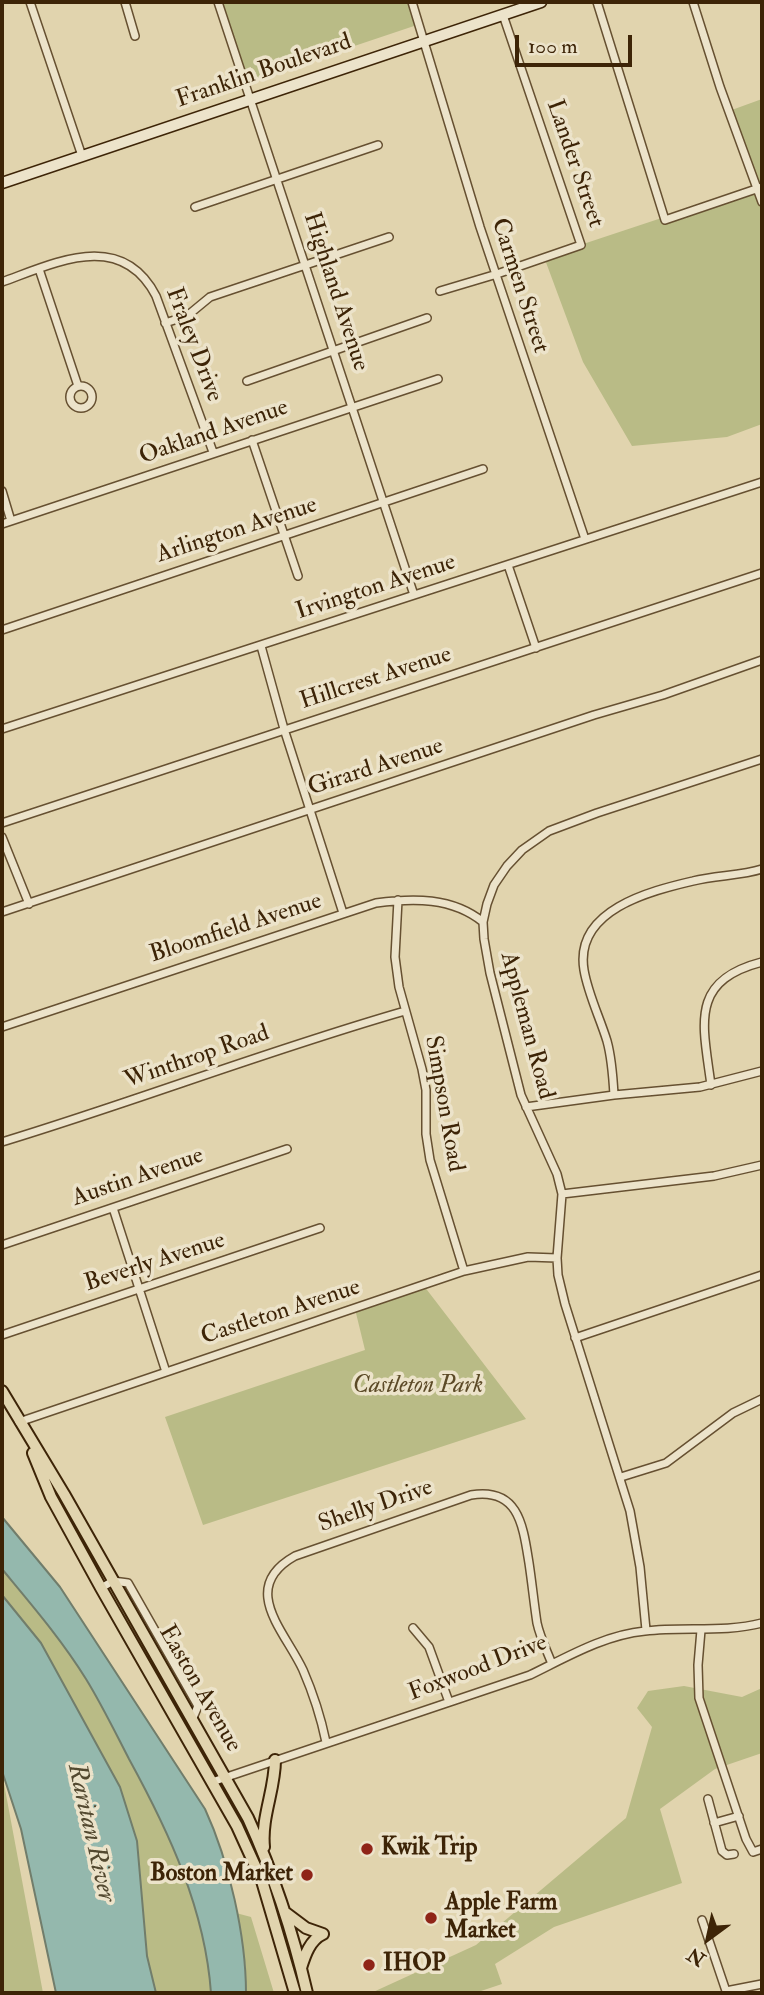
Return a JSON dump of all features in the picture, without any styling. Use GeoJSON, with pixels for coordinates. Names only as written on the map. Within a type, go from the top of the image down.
{"type":"FeatureCollection","features":[{"type":"Feature","properties":{"kind":"main road","name":"Easton Avenue"},"geometry":{"type":"LineString","coordinates":[[2,1391],[225,1777],[265,1856],[286,1913],[307,1993]]}},
{"type":"Feature","properties":{"kind":"main road","name":"Easton Avenue"},"geometry":{"type":"LineString","coordinates":[[19,1422],[51,1497],[237,1826],[261,1881],[295,1993]]}},
{"type":"Feature","properties":{"kind":"main road"},"geometry":{"type":"LineString","coordinates":[[265,1856],[263,1838],[275,1776],[275,1760]]}},
{"type":"Feature","properties":{"kind":"main road"},"geometry":{"type":"LineString","coordinates":[[286,1913],[306,1928],[323,1934],[317,1937],[309,1948],[301,1968]]}},
{"type":"Feature","properties":{"kind":"street"},"geometry":{"type":"LineString","coordinates":[[30,2],[82,156]]}},
{"type":"Feature","properties":{"kind":"street"},"geometry":{"type":"LineString","coordinates":[[125,2],[135,36]]}},
{"type":"Feature","properties":{"kind":"street","name":"Highland Avenue"},"geometry":{"type":"LineString","coordinates":[[218,2],[414,595]]}},
{"type":"Feature","properties":{"kind":"street","name":"Carmen Street"},"geometry":{"type":"LineString","coordinates":[[411,2],[480,227],[585,540]]}},
{"type":"Feature","properties":{"kind":"street","name":"Franklin Boulevard"},"geometry":{"type":"LineString","coordinates":[[2,183],[340,67],[503,15],[519,5],[541,2]]}},
{"type":"Feature","properties":{"kind":"street"},"geometry":{"type":"LineString","coordinates":[[597,2],[665,220],[760,188]]}},
{"type":"Feature","properties":{"kind":"street"},"geometry":{"type":"LineString","coordinates":[[693,2],[716,74],[760,188],[762,202]]}},
{"type":"Feature","properties":{"kind":"street","name":"Lander Street"},"geometry":{"type":"LineString","coordinates":[[498,275],[581,245],[503,15]]}},
{"type":"Feature","properties":{"kind":"street"},"geometry":{"type":"LineString","coordinates":[[195,207],[378,145]]}},
{"type":"Feature","properties":{"kind":"street"},"geometry":{"type":"LineString","coordinates":[[165,323],[187,316],[210,297],[389,237]]}},
{"type":"Feature","properties":{"kind":"street","name":"Fraley Drive"},"geometry":{"type":"LineString","coordinates":[[2,282],[86,256],[107,257],[126,263],[140,273],[150,285],[213,452]]}},
{"type":"Feature","properties":{"kind":"street"},"geometry":{"type":"LineString","coordinates":[[38,269],[78,386]]}},
{"type":"Feature","properties":{"kind":"street"},"geometry":{"type":"LineString","coordinates":[[440,291],[498,275]]}},
{"type":"Feature","properties":{"kind":"street"},"geometry":{"type":"LineString","coordinates":[[247,381],[427,318]]}},
{"type":"Feature","properties":{"kind":"street","name":"Oakland Avenue"},"geometry":{"type":"LineString","coordinates":[[2,524],[438,379]]}},
{"type":"Feature","properties":{"kind":"street"},"geometry":{"type":"LineString","coordinates":[[252,440],[298,576]]}},
{"type":"Feature","properties":{"kind":"street","name":"Arlington Avenue"},"geometry":{"type":"LineString","coordinates":[[2,630],[483,469]]}},
{"type":"Feature","properties":{"kind":"street","name":"Irvington Avenue"},"geometry":{"type":"LineString","coordinates":[[2,730],[762,482]]}},
{"type":"Feature","properties":{"kind":"street"},"geometry":{"type":"LineString","coordinates":[[2,491],[11,521]]}},
{"type":"Feature","properties":{"kind":"street"},"geometry":{"type":"LineString","coordinates":[[509,565],[536,648]]}},
{"type":"Feature","properties":{"kind":"street","name":"Hillcrest Avenue"},"geometry":{"type":"LineString","coordinates":[[2,823],[762,573]]}},
{"type":"Feature","properties":{"kind":"street"},"geometry":{"type":"LineString","coordinates":[[261,646],[284,729],[343,914]]}},
{"type":"Feature","properties":{"kind":"street","name":"Girard Avenue"},"geometry":{"type":"LineString","coordinates":[[2,912],[762,660]]}},
{"type":"Feature","properties":{"kind":"street","name":"Appleman Road"},"geometry":{"type":"LineString","coordinates":[[646,1630],[640,1567],[630,1511],[575,1338],[558,1275],[562,1194],[557,1174],[526,1107],[490,973],[483,922],[486,904],[494,885],[507,866],[522,850],[549,831],[762,759]]}},
{"type":"Feature","properties":{"kind":"street"},"geometry":{"type":"LineString","coordinates":[[2,837],[29,904]]}},
{"type":"Feature","properties":{"kind":"street"},"geometry":{"type":"LineString","coordinates":[[614,1095],[610,1052],[584,969],[587,940],[600,919],[620,905],[695,880],[762,869]]}},
{"type":"Feature","properties":{"kind":"street","name":"Bloomfield Avenue"},"geometry":{"type":"LineString","coordinates":[[2,1027],[376,904],[416,899],[455,905],[471,912],[483,922]]}},
{"type":"Feature","properties":{"kind":"street","name":"Simpson Road"},"geometry":{"type":"LineString","coordinates":[[398,900],[395,957],[405,1011],[426,1090],[426,1134],[430,1160],[464,1271]]}},
{"type":"Feature","properties":{"kind":"street"},"geometry":{"type":"LineString","coordinates":[[711,1085],[703,1025],[708,999],[727,975],[762,962]]}},
{"type":"Feature","properties":{"kind":"street","name":"Winthrop Road"},"geometry":{"type":"LineString","coordinates":[[2,1142],[405,1011]]}},
{"type":"Feature","properties":{"kind":"street"},"geometry":{"type":"LineString","coordinates":[[526,1107],[711,1085],[762,1071]]}},
{"type":"Feature","properties":{"kind":"street","name":"Austin Avenue"},"geometry":{"type":"LineString","coordinates":[[2,1245],[287,1149]]}},
{"type":"Feature","properties":{"kind":"street"},"geometry":{"type":"LineString","coordinates":[[562,1194],[714,1176],[762,1166]]}},
{"type":"Feature","properties":{"kind":"street"},"geometry":{"type":"LineString","coordinates":[[113,1208],[166,1371]]}},
{"type":"Feature","properties":{"kind":"street","name":"Beverly Avenue"},"geometry":{"type":"LineString","coordinates":[[2,1335],[320,1228]]}},
{"type":"Feature","properties":{"kind":"street","name":"Castleton Avenue"},"geometry":{"type":"LineString","coordinates":[[19,1422],[464,1271],[528,1257],[557,1258]]}},
{"type":"Feature","properties":{"kind":"street"},"geometry":{"type":"LineString","coordinates":[[575,1338],[762,1275]]}},
{"type":"Feature","properties":{"kind":"street"},"geometry":{"type":"LineString","coordinates":[[621,1477],[666,1462],[733,1413],[762,1399]]}},
{"type":"Feature","properties":{"kind":"street","name":"Shelly Drive"},"geometry":{"type":"LineString","coordinates":[[326,1742],[321,1718],[302,1669],[268,1606],[268,1584],[275,1572],[285,1561],[295,1556],[471,1495],[491,1493],[517,1511],[524,1532],[538,1626],[552,1664]]}},
{"type":"Feature","properties":{"kind":"street"},"geometry":{"type":"LineString","coordinates":[[101,1588],[113,1581],[128,1583],[198,1706],[192,1720]]}},
{"type":"Feature","properties":{"kind":"street","name":"Foxwood Drive"},"geometry":{"type":"LineString","coordinates":[[212,1782],[530,1675],[613,1637],[646,1630],[721,1630],[762,1623]]}},
{"type":"Feature","properties":{"kind":"street"},"geometry":{"type":"LineString","coordinates":[[413,1628],[429,1647],[449,1702]]}},
{"type":"Feature","properties":{"kind":"street"},"geometry":{"type":"LineString","coordinates":[[701,1630],[699,1698],[753,1852],[762,1849]]}},
{"type":"Feature","properties":{"kind":"street"},"geometry":{"type":"LineString","coordinates":[[140,1656],[154,1653]]}},
{"type":"Feature","properties":{"kind":"street"},"geometry":{"type":"LineString","coordinates":[[708,1799],[722,1851],[724,1854],[734,1854]]}},
{"type":"Feature","properties":{"kind":"street"},"geometry":{"type":"LineString","coordinates":[[714,1823],[739,1816]]}},
{"type":"Feature","properties":{"kind":"street"},"geometry":{"type":"LineString","coordinates":[[702,1920],[726,1991],[762,1983]]}},
{"type":"Feature","properties":{"kind":"green space"},"geometry":{"type":"Polygon","coordinates":[[[220,2],[410,2],[417,25],[247,82],[220,2]]]}},
{"type":"Feature","properties":{"kind":"green space"},"geometry":{"type":"Polygon","coordinates":[[[762,99],[762,424],[727,437],[632,446],[583,362],[544,257],[752,188],[729,111],[762,99]]]}},
{"type":"Feature","properties":{"kind":"green space","name":"Castleton Park"},"geometry":{"type":"Polygon","coordinates":[[[424,1286],[526,1419],[203,1525],[165,1417],[365,1350],[355,1309],[424,1286]]]}},
{"type":"Feature","properties":{"kind":"green space"},"geometry":{"type":"Polygon","coordinates":[[[2,1569],[57,1636],[86,1679],[158,1815],[193,1901],[211,1993],[156,1993],[147,1956],[41,1643],[2,1595],[2,1569]]]}},
{"type":"Feature","properties":{"kind":"green space"},"geometry":{"type":"Polygon","coordinates":[[[684,1686],[742,1697],[762,1688],[762,1753],[715,1769],[660,1809],[682,1883],[554,1927],[495,1964],[502,1984],[475,1993],[371,1993],[476,1945],[626,1818],[652,1727],[637,1708],[648,1691],[684,1686]]]}},
{"type":"Feature","properties":{"kind":"green space"},"geometry":{"type":"Polygon","coordinates":[[[2,1773],[43,1993],[2,1993],[2,1773]]]}},
{"type":"Feature","properties":{"kind":"green space"},"geometry":{"type":"Polygon","coordinates":[[[236,1913],[251,1917],[274,1993],[246,1993],[246,1968],[236,1913]]]}},
{"type":"Feature","properties":{"kind":"water"},"geometry":{"type":"Polygon","coordinates":[[[2,1517],[60,1587],[205,1809],[229,1875],[243,1948],[246,1993],[211,1993],[193,1901],[171,1843],[86,1679],[57,1636],[2,1569],[2,1517]]]}},
{"type":"Feature","properties":{"kind":"water","name":"Raritan River"},"geometry":{"type":"Polygon","coordinates":[[[2,1595],[41,1643],[120,1787],[137,1841],[147,1956],[156,1993],[56,1993],[21,1829],[2,1771],[2,1595]]]}},
{"type":"Feature","properties":{"kind":"place","name":"Kwik Trip"},"geometry":{"type":"Point","coordinates":[367,1849]}},
{"type":"Feature","properties":{"kind":"place","name":"Boston Market"},"geometry":{"type":"Point","coordinates":[307,1875]}},
{"type":"Feature","properties":{"kind":"place","name":"Apple Farm Market"},"geometry":{"type":"Point","coordinates":[431,1918]}},
{"type":"Feature","properties":{"kind":"place","name":"IHOP"},"geometry":{"type":"Point","coordinates":[369,1965]}}]}
